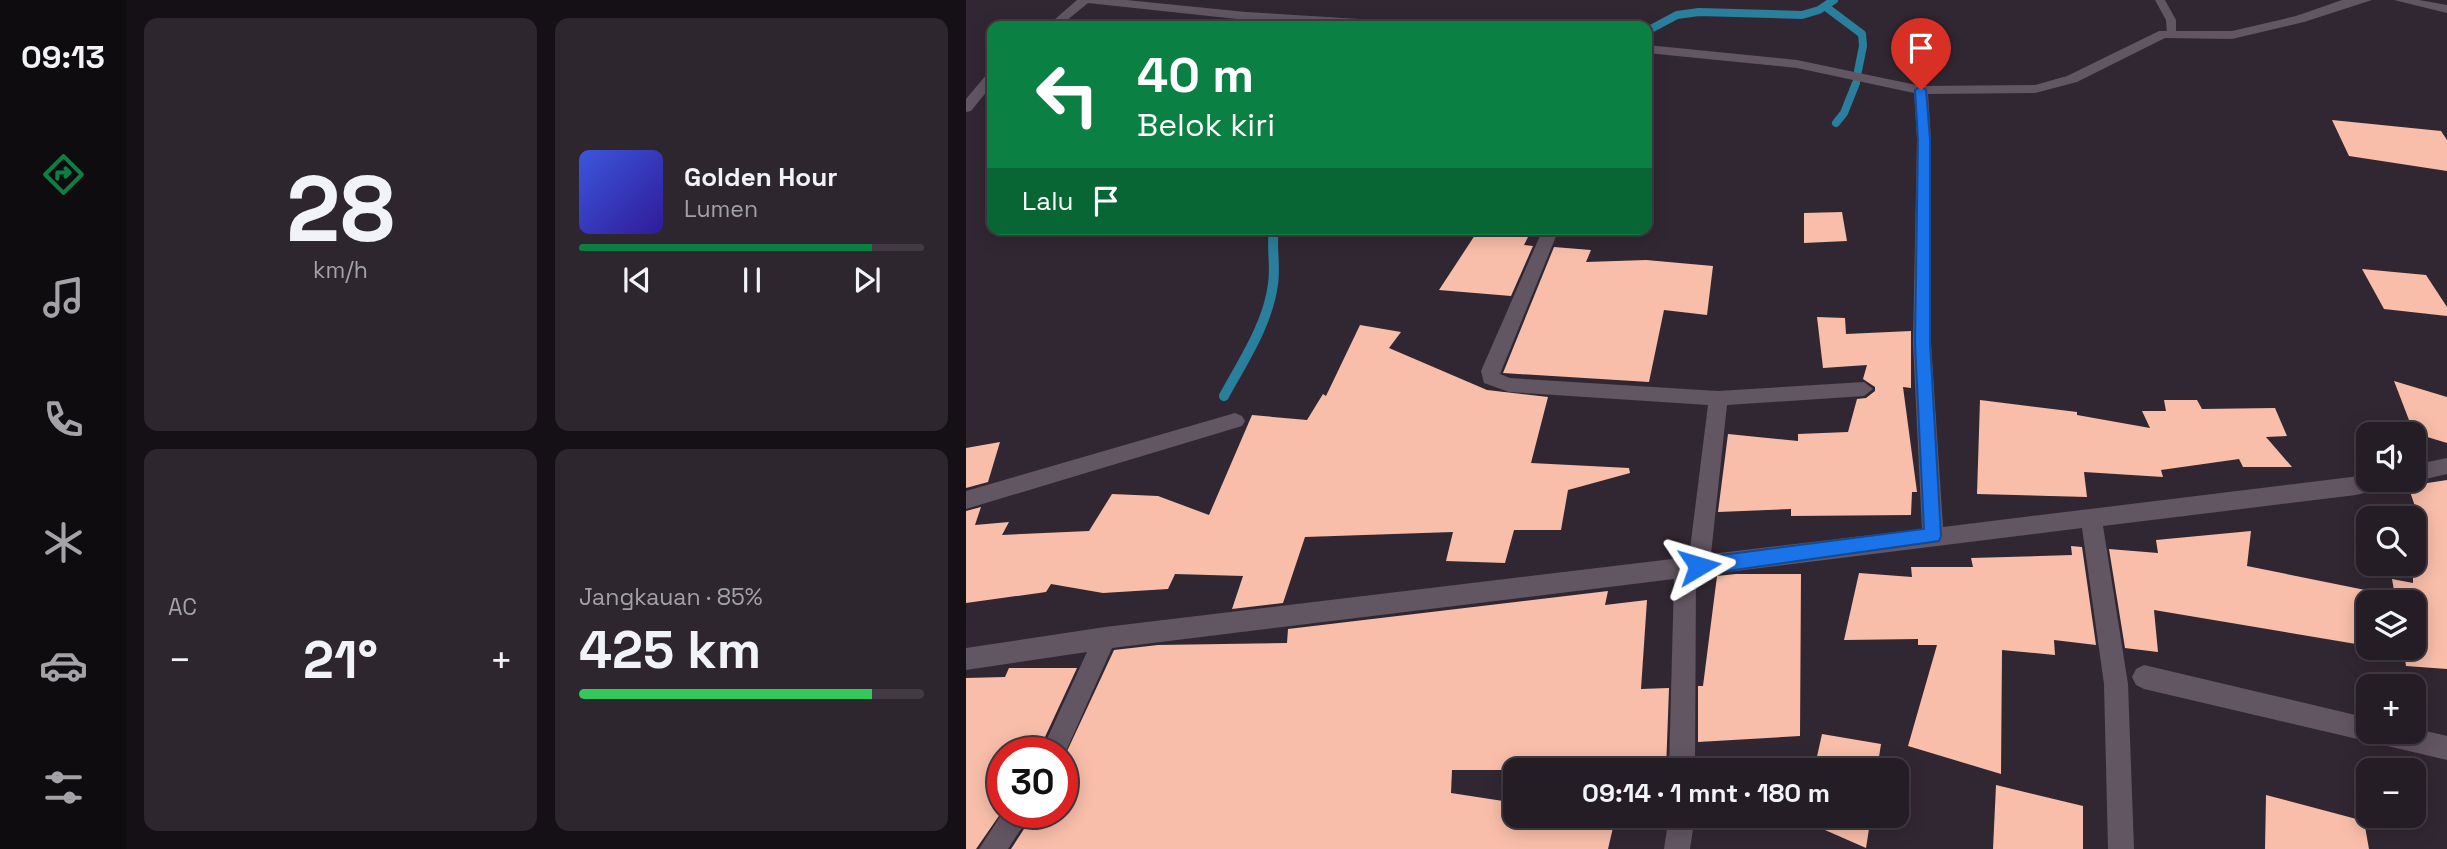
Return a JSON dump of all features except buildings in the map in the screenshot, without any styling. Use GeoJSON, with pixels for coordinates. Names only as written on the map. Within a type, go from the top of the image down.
{"type":"FeatureCollection","features":[{"type":"Feature","properties":{"kind":"street"},"geometry":{"type":"LineString","coordinates":[[1059,21],[1084,0]]}},
{"type":"Feature","properties":{"kind":"street"},"geometry":{"type":"LineString","coordinates":[[1091,0],[1246,16],[1328,21]]}},
{"type":"Feature","properties":{"kind":"street"},"geometry":{"type":"LineString","coordinates":[[1652,50],[1797,64],[1921,90],[2046,87],[2072,79],[2141,43],[2172,33],[2232,34],[2300,19],[2342,4],[2366,0]]}},
{"type":"Feature","properties":{"kind":"street"},"geometry":{"type":"LineString","coordinates":[[2400,0],[2447,9]]}},
{"type":"Feature","properties":{"kind":"street"},"geometry":{"type":"LineString","coordinates":[[966,108],[987,83]]}},
{"type":"Feature","properties":{"kind":"street"},"geometry":{"type":"LineString","coordinates":[[1921,90],[1924,139],[1923,343],[1933,536]]}},
{"type":"Feature","properties":{"kind":"street"},"geometry":{"type":"LineString","coordinates":[[1548,235],[1490,371],[1491,377],[1509,385],[1718,398],[1864,389]]}},
{"type":"Feature","properties":{"kind":"street"},"geometry":{"type":"LineString","coordinates":[[1683,758],[1692,567],[1718,398]]}},
{"type":"Feature","properties":{"kind":"street"},"geometry":{"type":"LineString","coordinates":[[966,500],[1234,421]]}},
{"type":"Feature","properties":{"kind":"street"},"geometry":{"type":"LineString","coordinates":[[2426,471],[2447,466]]}},
{"type":"Feature","properties":{"kind":"street"},"geometry":{"type":"LineString","coordinates":[[966,659],[1105,638],[2356,486]]}},
{"type":"Feature","properties":{"kind":"street"},"geometry":{"type":"LineString","coordinates":[[2091,519],[2116,684],[2121,849]]}},
{"type":"Feature","properties":{"kind":"street"},"geometry":{"type":"LineString","coordinates":[[1060,737],[1105,638]]}},
{"type":"Feature","properties":{"kind":"street"},"geometry":{"type":"LineString","coordinates":[[2144,677],[2356,727]]}},
{"type":"Feature","properties":{"kind":"street"},"geometry":{"type":"LineString","coordinates":[[2426,743],[2447,748]]}},
{"type":"Feature","properties":{"kind":"street"},"geometry":{"type":"LineString","coordinates":[[992,849],[1007,828]]}},
{"type":"Feature","properties":{"kind":"street"},"geometry":{"type":"LineString","coordinates":[[1677,849],[1680,828]]}},
{"type":"Feature","properties":{"kind":"lane"},"geometry":{"type":"LineString","coordinates":[[2160,0],[2171,20],[2172,33]]}},
{"type":"Feature","properties":{"kind":"waterway"},"geometry":{"type":"LineString","coordinates":[[1652,28],[1677,15],[1699,12],[1802,15],[1819,10],[1834,0]]}},
{"type":"Feature","properties":{"kind":"waterway"},"geometry":{"type":"LineString","coordinates":[[1826,7],[1862,34],[1863,46],[1858,71]]}},
{"type":"Feature","properties":{"kind":"waterway"},"geometry":{"type":"LineString","coordinates":[[1836,123],[1844,113],[1856,83]]}},
{"type":"Feature","properties":{"kind":"waterway"},"geometry":{"type":"LineString","coordinates":[[1224,396],[1254,342],[1266,313],[1274,277],[1274,235]]}},
{"type":"Feature","properties":{"kind":"route"},"geometry":{"type":"LineString","coordinates":[[1699,566],[1933,536],[1923,343],[1924,139],[1921,90]]}}]}
